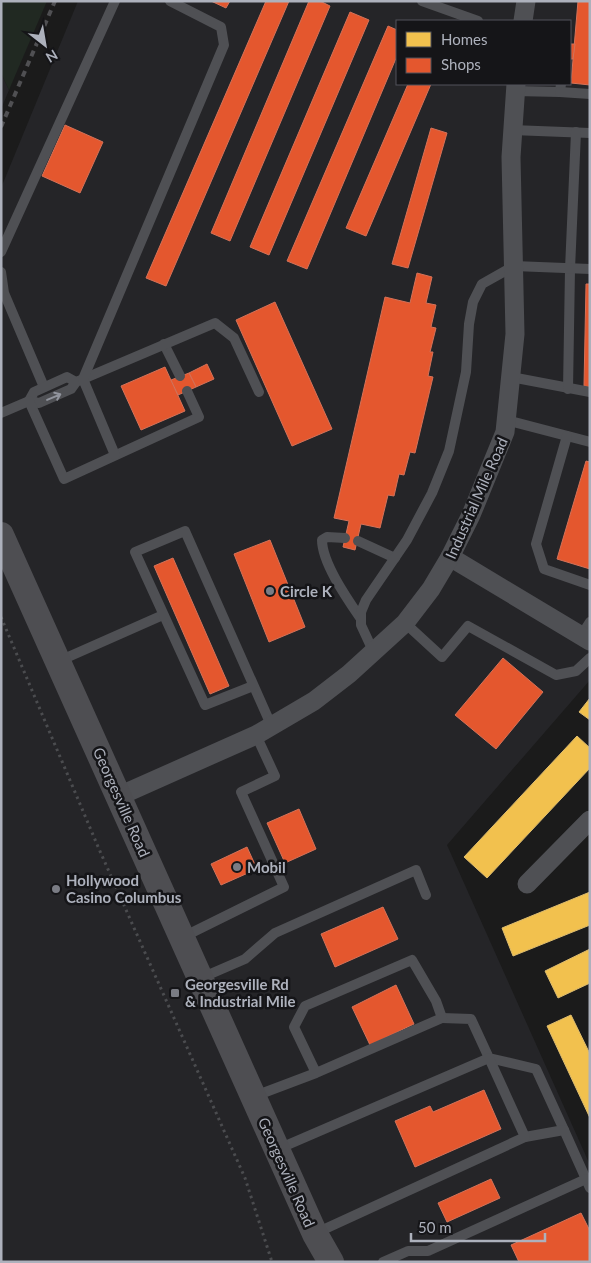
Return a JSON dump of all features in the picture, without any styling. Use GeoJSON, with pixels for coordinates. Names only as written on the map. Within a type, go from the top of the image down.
{"type":"FeatureCollection","features":[{"type":"Feature","properties":{"kind":"main road","name":"Georgesville Road"},"geometry":{"type":"LineString","coordinates":[[1,535],[10,572],[58,660],[315,1234],[331,1262]]}},
{"type":"Feature","properties":{"kind":"main road","name":"Georgesville Road"},"geometry":{"type":"LineString","coordinates":[[315,1234],[322,1262]]}},
{"type":"Feature","properties":{"kind":"street"},"geometry":{"type":"LineString","coordinates":[[523,20],[526,1]]}},
{"type":"Feature","properties":{"kind":"street","name":"Industrial Mile Road"},"geometry":{"type":"LineString","coordinates":[[119,796],[264,731],[314,701],[374,653],[404,623],[431,588],[450,557],[471,515],[506,432],[515,334],[511,157],[515,87]]}},
{"type":"Feature","properties":{"kind":"street"},"geometry":{"type":"LineString","coordinates":[[450,557],[587,633]]}},
{"type":"Feature","properties":{"kind":"street"},"geometry":{"type":"LineString","coordinates":[[527,884],[590,820]]}},
{"type":"Feature","properties":{"kind":"lane"},"geometry":{"type":"LineString","coordinates":[[1,252],[115,1]]}},
{"type":"Feature","properties":{"kind":"lane"},"geometry":{"type":"LineString","coordinates":[[28,401],[39,403],[71,389],[79,380],[224,45],[221,26],[170,1]]}},
{"type":"Feature","properties":{"kind":"lane"},"geometry":{"type":"LineString","coordinates":[[422,1],[475,20]]}},
{"type":"Feature","properties":{"kind":"lane"},"geometry":{"type":"LineString","coordinates":[[515,87],[561,88],[590,94]]}},
{"type":"Feature","properties":{"kind":"lane"},"geometry":{"type":"LineString","coordinates":[[512,130],[590,132]]}},
{"type":"Feature","properties":{"kind":"lane"},"geometry":{"type":"LineString","coordinates":[[568,388],[570,269],[576,132]]}},
{"type":"Feature","properties":{"kind":"lane"},"geometry":{"type":"LineString","coordinates":[[374,653],[361,625],[361,612],[366,600],[407,540],[432,493],[449,451],[466,372],[469,324],[473,302],[482,284],[514,266],[590,269]]}},
{"type":"Feature","properties":{"kind":"lane"},"geometry":{"type":"LineString","coordinates":[[1,272],[4,293],[44,387]]}},
{"type":"Feature","properties":{"kind":"lane"},"geometry":{"type":"LineString","coordinates":[[1,413],[28,401],[34,392],[67,377],[79,380],[214,323],[234,338],[259,392]]}},
{"type":"Feature","properties":{"kind":"lane"},"geometry":{"type":"LineString","coordinates":[[164,344],[180,376]]}},
{"type":"Feature","properties":{"kind":"lane"},"geometry":{"type":"LineString","coordinates":[[511,377],[590,392]]}},
{"type":"Feature","properties":{"kind":"lane"},"geometry":{"type":"LineString","coordinates":[[79,380],[115,455]]}},
{"type":"Feature","properties":{"kind":"lane"},"geometry":{"type":"LineString","coordinates":[[28,401],[64,478],[199,417],[187,391]]}},
{"type":"Feature","properties":{"kind":"lane"},"geometry":{"type":"LineString","coordinates":[[506,420],[590,442]]}},
{"type":"Feature","properties":{"kind":"lane"},"geometry":{"type":"LineString","coordinates":[[567,436],[536,544],[544,569],[590,585]]}},
{"type":"Feature","properties":{"kind":"lane"},"geometry":{"type":"LineString","coordinates":[[182,937],[284,887],[241,792],[275,776],[253,686],[184,531],[135,552],[205,705],[253,686]]}},
{"type":"Feature","properties":{"kind":"lane"},"geometry":{"type":"LineString","coordinates":[[346,538],[326,537],[322,540],[322,549],[338,584],[361,620]]}},
{"type":"Feature","properties":{"kind":"lane"},"geometry":{"type":"LineString","coordinates":[[358,541],[395,558]]}},
{"type":"Feature","properties":{"kind":"lane"},"geometry":{"type":"LineString","coordinates":[[58,660],[163,614]]}},
{"type":"Feature","properties":{"kind":"lane"},"geometry":{"type":"LineString","coordinates":[[404,623],[442,657],[468,626],[556,674],[576,671],[590,658]]}},
{"type":"Feature","properties":{"kind":"lane"},"geometry":{"type":"LineString","coordinates":[[201,978],[245,959],[275,932],[416,870],[426,895]]}},
{"type":"Feature","properties":{"kind":"lane"},"geometry":{"type":"LineString","coordinates":[[316,1073],[294,1027],[305,1006],[412,960],[436,1001],[442,1018]]}},
{"type":"Feature","properties":{"kind":"lane"},"geometry":{"type":"LineString","coordinates":[[254,1096],[316,1073],[442,1018],[471,1019],[525,1137]]}},
{"type":"Feature","properties":{"kind":"lane"},"geometry":{"type":"LineString","coordinates":[[278,1149],[490,1058],[536,1069],[588,1183],[428,1251],[408,1251],[383,1262]]}},
{"type":"Feature","properties":{"kind":"lane"},"geometry":{"type":"LineString","coordinates":[[315,1234],[525,1137],[564,1130]]}},
{"type":"Feature","properties":{"kind":"path"},"geometry":{"type":"LineString","coordinates":[[1,617],[99,849],[245,1178],[272,1262]]}},
{"type":"Feature","properties":{"kind":"shaded area"},"geometry":{"type":"Polygon","coordinates":[[[1,1],[47,1],[9,90],[1,73],[1,1]]]}},
{"type":"Feature","properties":{"kind":"shaded area"},"geometry":{"type":"Polygon","coordinates":[[[78,1],[590,1],[590,680],[447,845],[590,1165],[590,1262],[1,1262],[1,188],[78,1]]]}},
{"type":"Feature","properties":{"kind":"shaded area"},"geometry":{"type":"Polygon","coordinates":[[[1,73],[9,90],[1,109],[1,73]]]}},
{"type":"Feature","properties":{"kind":"building: Homes"},"geometry":{"type":"Polygon","coordinates":[[[590,698],[590,720],[579,712],[590,698]]]}},
{"type":"Feature","properties":{"kind":"building: Homes"},"geometry":{"type":"Polygon","coordinates":[[[577,736],[590,748],[590,768],[487,878],[464,857],[577,736]]]}},
{"type":"Feature","properties":{"kind":"building: Homes"},"geometry":{"type":"Polygon","coordinates":[[[590,892],[590,925],[513,956],[502,928],[590,892]]]}},
{"type":"Feature","properties":{"kind":"building: Homes"},"geometry":{"type":"Polygon","coordinates":[[[590,949],[590,983],[558,998],[545,971],[590,949]]]}},
{"type":"Feature","properties":{"kind":"building: Homes"},"geometry":{"type":"Polygon","coordinates":[[[571,1015],[590,1054],[590,1118],[547,1026],[571,1015]]]}},
{"type":"Feature","properties":{"kind":"building: Shops"},"geometry":{"type":"Polygon","coordinates":[[[211,1],[230,1],[226,8],[211,1]]]}},
{"type":"Feature","properties":{"kind":"building: Shops"},"geometry":{"type":"Polygon","coordinates":[[[266,1],[289,1],[166,286],[146,278],[266,1]]]}},
{"type":"Feature","properties":{"kind":"building: Shops"},"geometry":{"type":"Polygon","coordinates":[[[309,1],[320,1],[330,6],[230,241],[211,233],[309,1]]]}},
{"type":"Feature","properties":{"kind":"building: Shops"},"geometry":{"type":"Polygon","coordinates":[[[578,1],[590,1],[590,85],[571,83],[578,1]]]}},
{"type":"Feature","properties":{"kind":"building: Shops"},"geometry":{"type":"Polygon","coordinates":[[[350,12],[369,20],[269,255],[250,247],[350,12]]]}},
{"type":"Feature","properties":{"kind":"building: Shops"},"geometry":{"type":"Polygon","coordinates":[[[388,26],[396,30],[396,58],[307,269],[287,261],[388,26]]]}},
{"type":"Feature","properties":{"kind":"building: Shops"},"geometry":{"type":"Polygon","coordinates":[[[571,44],[575,44],[573,59],[571,59],[571,44]]]}},
{"type":"Feature","properties":{"kind":"building: Shops"},"geometry":{"type":"Polygon","coordinates":[[[408,85],[431,85],[366,236],[346,228],[408,85]]]}},
{"type":"Feature","properties":{"kind":"building: Shops"},"geometry":{"type":"Polygon","coordinates":[[[65,125],[103,142],[80,193],[42,176],[65,125]]]}},
{"type":"Feature","properties":{"kind":"building: Shops"},"geometry":{"type":"Polygon","coordinates":[[[431,128],[447,133],[408,268],[392,264],[431,128]]]}},
{"type":"Feature","properties":{"kind":"building: Shops"},"geometry":{"type":"Polygon","coordinates":[[[417,273],[432,277],[426,303],[436,305],[431,327],[436,328],[430,352],[433,352],[428,376],[433,377],[415,453],[410,452],[404,475],[399,474],[394,496],[388,495],[380,528],[361,524],[355,550],[343,547],[349,521],[334,518],[385,297],[410,303],[417,273]]]}},
{"type":"Feature","properties":{"kind":"building: Shops"},"geometry":{"type":"Polygon","coordinates":[[[586,284],[590,284],[590,387],[584,386],[586,284]]]}},
{"type":"Feature","properties":{"kind":"building: Shops"},"geometry":{"type":"Polygon","coordinates":[[[275,302],[332,429],[292,446],[236,320],[275,302]]]}},
{"type":"Feature","properties":{"kind":"building: Shops"},"geometry":{"type":"Polygon","coordinates":[[[207,364],[214,379],[196,387],[189,373],[207,364]]]}},
{"type":"Feature","properties":{"kind":"building: Shops"},"geometry":{"type":"Polygon","coordinates":[[[165,367],[185,411],[141,430],[121,386],[165,367]]]}},
{"type":"Feature","properties":{"kind":"building: Shops"},"geometry":{"type":"Polygon","coordinates":[[[189,373],[196,387],[178,395],[171,380],[189,373]]]}},
{"type":"Feature","properties":{"kind":"building: Shops"},"geometry":{"type":"Polygon","coordinates":[[[586,461],[590,462],[590,569],[557,559],[586,461]]]}},
{"type":"Feature","properties":{"kind":"building: Shops","name":"Circle K"},"geometry":{"type":"Polygon","coordinates":[[[270,540],[305,627],[269,642],[234,554],[270,540]]]}},
{"type":"Feature","properties":{"kind":"building: Shops"},"geometry":{"type":"Polygon","coordinates":[[[173,558],[229,686],[210,694],[154,566],[173,558]]]}},
{"type":"Feature","properties":{"kind":"building: Shops"},"geometry":{"type":"Polygon","coordinates":[[[503,658],[543,692],[496,749],[455,715],[503,658]]]}},
{"type":"Feature","properties":{"kind":"building: Shops"},"geometry":{"type":"Polygon","coordinates":[[[299,809],[316,849],[285,863],[267,823],[299,809]]]}},
{"type":"Feature","properties":{"kind":"building: Shops"},"geometry":{"type":"Polygon","coordinates":[[[247,847],[257,869],[221,885],[211,864],[247,847]]]}},
{"type":"Feature","properties":{"kind":"building: Shops"},"geometry":{"type":"Polygon","coordinates":[[[383,907],[398,939],[335,967],[321,934],[383,907]]]}},
{"type":"Feature","properties":{"kind":"building: Shops"},"geometry":{"type":"Polygon","coordinates":[[[396,985],[414,1024],[370,1045],[352,1007],[396,985]]]}},
{"type":"Feature","properties":{"kind":"building: Shops"},"geometry":{"type":"Polygon","coordinates":[[[484,1090],[501,1129],[415,1167],[395,1121],[430,1106],[433,1112],[484,1090]]]}},
{"type":"Feature","properties":{"kind":"building: Shops"},"geometry":{"type":"Polygon","coordinates":[[[491,1179],[500,1198],[447,1222],[438,1203],[491,1179]]]}},
{"type":"Feature","properties":{"kind":"building: Shops"},"geometry":{"type":"Polygon","coordinates":[[[581,1213],[590,1231],[590,1262],[519,1262],[511,1245],[581,1213]]]}},
{"type":"Feature","properties":{"kind":"railway"},"geometry":{"type":"LineString","coordinates":[[1,127],[55,1]]}},
{"type":"Feature","properties":{"kind":"place","name":"Circle K"},"geometry":{"type":"Point","coordinates":[270,591]}},
{"type":"Feature","properties":{"kind":"place","name":"Mobil"},"geometry":{"type":"Point","coordinates":[237,867]}},
{"type":"Feature","properties":{"kind":"place","name":"Hollywood Casino Columbus"},"geometry":{"type":"Point","coordinates":[56,889]}},
{"type":"Feature","properties":{"kind":"place","name":"Georgesville Rd & Industrial Mile"},"geometry":{"type":"Point","coordinates":[175,993]}}]}
